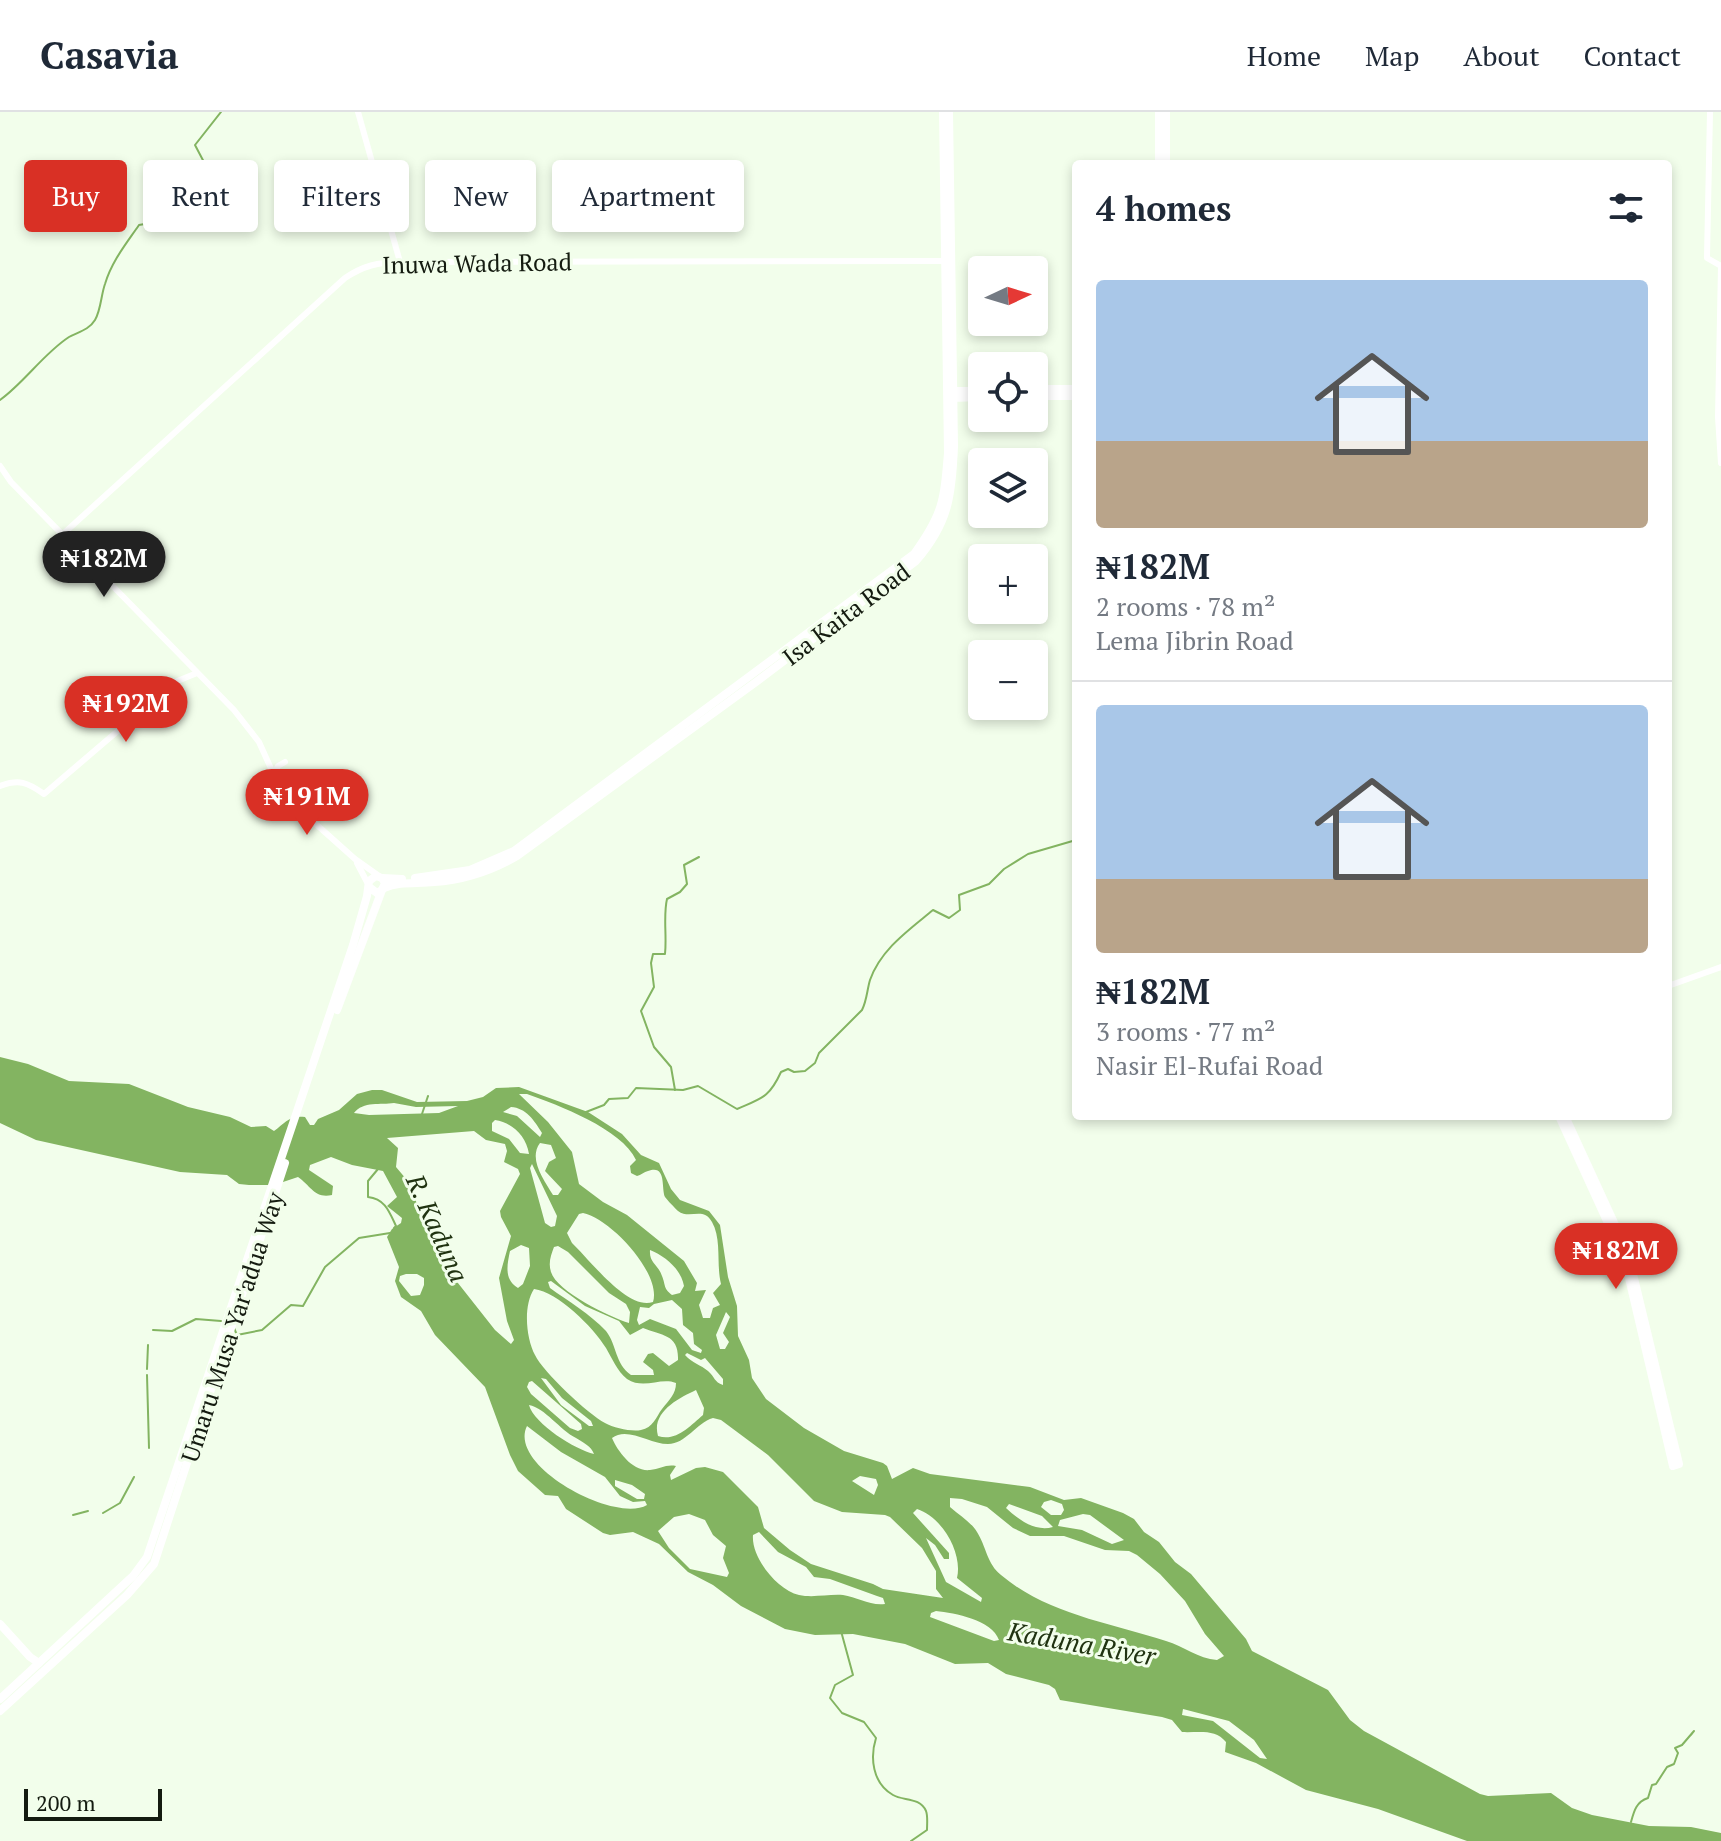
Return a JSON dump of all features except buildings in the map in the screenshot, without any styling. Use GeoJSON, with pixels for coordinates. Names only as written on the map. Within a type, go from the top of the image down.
{"type":"FeatureCollection","features":[{"type":"Feature","properties":{"kind":"main road","name":"Isa Kaita Road"},"geometry":{"type":"LineString","coordinates":[[381,877],[434,876],[470,870],[542,835],[916,561],[929,546],[950,505],[954,446],[944,261],[943,112]]}},
{"type":"Feature","properties":{"kind":"main road","name":"Isa Kaita Road"},"geometry":{"type":"LineString","coordinates":[[383,889],[400,883],[454,880],[485,872],[517,856],[914,554],[937,520],[943,503],[948,453],[952,373],[949,112]]}},
{"type":"Feature","properties":{"kind":"main road"},"geometry":{"type":"LineString","coordinates":[[1159,112],[1159,160]]}},
{"type":"Feature","properties":{"kind":"main road"},"geometry":{"type":"LineString","coordinates":[[1166,112],[1166,160]]}},
{"type":"Feature","properties":{"kind":"main road"},"geometry":{"type":"LineString","coordinates":[[952,373],[968,394]]}},
{"type":"Feature","properties":{"kind":"main road"},"geometry":{"type":"LineString","coordinates":[[1048,389],[1072,389]]}},
{"type":"Feature","properties":{"kind":"main road"},"geometry":{"type":"LineString","coordinates":[[950,395],[968,394]]}},
{"type":"Feature","properties":{"kind":"main road"},"geometry":{"type":"LineString","coordinates":[[953,409],[968,394]]}},
{"type":"Feature","properties":{"kind":"main road"},"geometry":{"type":"LineString","coordinates":[[1048,396],[1072,396]]}},
{"type":"Feature","properties":{"kind":"main road"},"geometry":{"type":"LineString","coordinates":[[372,877],[381,877],[383,889],[374,892],[368,885],[372,877]]}},
{"type":"Feature","properties":{"kind":"main road","name":"Umaru Musa Yar'adua Way"},"geometry":{"type":"LineString","coordinates":[[0,1711],[140,1583],[154,1564],[319,1055],[368,885]]}},
{"type":"Feature","properties":{"kind":"main road","name":"Umaru Musa Yar'adua Way"},"geometry":{"type":"LineString","coordinates":[[319,1055],[375,903],[383,889]]}},
{"type":"Feature","properties":{"kind":"main road"},"geometry":{"type":"LineString","coordinates":[[1561,1120],[1626,1254],[1643,1311],[1658,1385]]}},
{"type":"Feature","properties":{"kind":"main road"},"geometry":{"type":"LineString","coordinates":[[1567,1120],[1629,1278],[1679,1464],[1673,1466]]}},
{"type":"Feature","properties":{"kind":"main road","name":"Umaru Musa Yar'adua Way"},"geometry":{"type":"LineString","coordinates":[[0,1699],[133,1576],[147,1557],[267,1211]]}},
{"type":"Feature","properties":{"kind":"main road"},"geometry":{"type":"LineString","coordinates":[[0,1626],[36,1666]]}},
{"type":"Feature","properties":{"kind":"street"},"geometry":{"type":"LineString","coordinates":[[358,112],[400,262]]}},
{"type":"Feature","properties":{"kind":"street"},"geometry":{"type":"LineString","coordinates":[[1710,112],[1707,258],[1721,266],[1718,417],[1721,463]]}},
{"type":"Feature","properties":{"kind":"street","name":"Inuwa Wada Road"},"geometry":{"type":"LineString","coordinates":[[63,534],[345,278],[360,268],[378,262],[944,261]]}},
{"type":"Feature","properties":{"kind":"street"},"geometry":{"type":"LineString","coordinates":[[0,466],[11,482],[234,710],[259,742],[289,800],[355,859],[381,877]]}},
{"type":"Feature","properties":{"kind":"street"},"geometry":{"type":"LineString","coordinates":[[0,786],[15,781],[27,782],[44,794],[175,682],[197,673]]}},
{"type":"Feature","properties":{"kind":"street"},"geometry":{"type":"LineString","coordinates":[[274,775],[278,766],[285,762]]}},
{"type":"Feature","properties":{"kind":"street"},"geometry":{"type":"LineString","coordinates":[[355,859],[368,885]]}},
{"type":"Feature","properties":{"kind":"street"},"geometry":{"type":"LineString","coordinates":[[1672,985],[1721,967]]}},
{"type":"Feature","properties":{"kind":"water","name":"Kaduna River"},"geometry":{"type":"Polygon","coordinates":[[[0,1057],[28,1064],[69,1081],[129,1084],[188,1107],[230,1117],[251,1127],[266,1126],[274,1131],[295,1117],[305,1117],[310,1125],[314,1125],[318,1119],[339,1110],[357,1094],[372,1090],[382,1090],[417,1102],[467,1101],[483,1097],[496,1088],[519,1087],[588,1112],[622,1134],[641,1155],[659,1163],[680,1200],[709,1211],[720,1225],[728,1277],[737,1306],[738,1336],[749,1360],[752,1378],[766,1399],[804,1428],[844,1451],[883,1463],[892,1479],[913,1468],[930,1474],[1030,1487],[1064,1500],[1081,1498],[1123,1513],[1134,1519],[1175,1562],[1191,1574],[1246,1639],[1252,1651],[1328,1690],[1350,1720],[1364,1731],[1480,1794],[1551,1793],[1572,1808],[1592,1815],[1649,1826],[1691,1827],[1721,1833],[1721,1841],[1467,1841],[1378,1809],[1306,1790],[1256,1763],[1225,1752],[1226,1742],[1217,1735],[1182,1732],[1172,1720],[1060,1700],[1055,1689],[1049,1685],[1006,1674],[988,1663],[955,1664],[905,1644],[853,1634],[815,1635],[785,1629],[741,1606],[713,1585],[688,1572],[659,1544],[633,1532],[603,1533],[566,1509],[558,1496],[545,1495],[518,1471],[485,1387],[435,1335],[421,1311],[401,1297],[395,1281],[399,1267],[387,1237],[402,1218],[387,1206],[397,1197],[383,1171],[331,1157],[310,1165],[309,1170],[333,1186],[332,1195],[326,1196],[314,1191],[298,1177],[274,1185],[239,1184],[227,1175],[180,1172],[36,1140],[0,1123],[0,1057]],[[519,1094],[548,1122],[572,1152],[579,1184],[627,1215],[684,1261],[697,1283],[695,1291],[706,1290],[699,1305],[703,1318],[710,1318],[713,1308],[720,1305],[713,1293],[721,1284],[717,1236],[708,1217],[678,1211],[665,1197],[658,1171],[637,1176],[631,1173],[630,1166],[636,1160],[629,1149],[604,1128],[555,1105],[519,1094]],[[394,1103],[372,1104],[354,1113],[439,1113],[458,1106],[416,1107],[394,1103]],[[511,1107],[503,1112],[517,1116],[540,1137],[542,1133],[525,1112],[511,1107]],[[495,1120],[492,1131],[509,1139],[520,1153],[529,1154],[522,1136],[513,1127],[495,1120]],[[474,1131],[387,1138],[398,1148],[396,1167],[412,1186],[421,1220],[454,1278],[495,1330],[511,1344],[514,1340],[499,1278],[511,1236],[500,1211],[520,1174],[518,1169],[504,1162],[505,1144],[486,1140],[474,1131]],[[540,1143],[537,1149],[539,1169],[553,1195],[558,1195],[562,1189],[545,1171],[549,1162],[556,1158],[551,1145],[540,1143]],[[532,1164],[530,1168],[545,1223],[555,1226],[557,1216],[532,1164]],[[579,1214],[567,1233],[572,1243],[599,1272],[632,1299],[643,1303],[653,1302],[654,1290],[650,1277],[632,1249],[607,1225],[594,1217],[579,1214]],[[521,1245],[510,1251],[510,1281],[518,1288],[523,1284],[530,1266],[529,1248],[521,1245]],[[558,1246],[554,1247],[551,1272],[563,1288],[598,1310],[629,1323],[630,1312],[626,1304],[609,1293],[568,1252],[558,1246]],[[650,1250],[651,1258],[667,1290],[672,1295],[680,1293],[684,1286],[676,1269],[650,1250]],[[417,1274],[400,1276],[399,1281],[411,1296],[420,1295],[424,1278],[417,1274]],[[551,1281],[548,1282],[550,1288],[606,1331],[619,1360],[631,1375],[654,1375],[653,1370],[643,1362],[648,1354],[653,1353],[669,1366],[678,1360],[676,1345],[668,1337],[643,1328],[630,1335],[619,1321],[585,1306],[551,1281]],[[534,1289],[528,1304],[527,1322],[532,1348],[547,1372],[605,1423],[628,1430],[645,1429],[654,1422],[673,1394],[676,1383],[646,1384],[627,1379],[584,1321],[554,1297],[534,1289]],[[672,1300],[649,1308],[640,1307],[639,1325],[650,1319],[676,1329],[692,1350],[701,1353],[702,1350],[694,1344],[693,1333],[683,1325],[682,1309],[672,1300]],[[726,1312],[716,1335],[720,1349],[725,1349],[729,1342],[723,1333],[730,1317],[726,1312]],[[687,1353],[685,1355],[723,1385],[723,1379],[705,1358],[701,1360],[687,1353]],[[541,1378],[561,1405],[593,1426],[562,1398],[546,1379],[541,1378]],[[532,1381],[529,1382],[527,1387],[531,1394],[570,1428],[582,1429],[581,1424],[532,1381]],[[696,1390],[668,1407],[659,1420],[658,1436],[671,1437],[682,1432],[703,1415],[704,1408],[696,1390]],[[529,1405],[547,1428],[567,1442],[594,1454],[587,1445],[541,1410],[529,1405]],[[713,1418],[707,1421],[680,1441],[668,1444],[625,1434],[612,1438],[622,1455],[638,1468],[650,1470],[676,1466],[670,1475],[671,1480],[696,1468],[723,1472],[758,1507],[764,1528],[811,1564],[883,1589],[943,1598],[936,1589],[936,1571],[922,1548],[890,1517],[842,1512],[814,1501],[768,1455],[721,1420],[713,1418]],[[527,1426],[525,1442],[533,1458],[548,1474],[590,1499],[632,1509],[647,1505],[645,1501],[633,1502],[620,1496],[605,1477],[561,1452],[527,1426]],[[860,1476],[852,1481],[874,1495],[878,1485],[876,1479],[860,1476]],[[615,1480],[615,1486],[637,1499],[644,1499],[645,1494],[632,1485],[615,1480]],[[950,1498],[950,1507],[972,1525],[996,1571],[1038,1599],[1080,1616],[1173,1643],[1204,1657],[1217,1660],[1224,1656],[1205,1634],[1185,1601],[1137,1555],[1129,1551],[1105,1550],[1064,1536],[1030,1536],[1013,1528],[987,1507],[950,1498]],[[1051,1500],[1041,1507],[1051,1515],[1061,1515],[1064,1510],[1062,1504],[1051,1500]],[[1009,1504],[1006,1508],[1022,1521],[1040,1528],[1053,1527],[1042,1516],[1009,1504]],[[917,1509],[913,1513],[949,1553],[949,1559],[944,1559],[926,1538],[946,1582],[981,1602],[982,1598],[957,1578],[957,1558],[949,1537],[935,1520],[917,1509]],[[689,1514],[674,1517],[658,1531],[669,1548],[690,1569],[727,1577],[729,1573],[723,1558],[726,1546],[713,1535],[705,1520],[689,1514]],[[1090,1515],[1060,1520],[1058,1526],[1082,1530],[1112,1544],[1124,1540],[1090,1515]],[[759,1532],[753,1535],[761,1562],[782,1587],[799,1595],[843,1595],[885,1604],[883,1598],[830,1579],[814,1577],[806,1567],[778,1552],[759,1532]],[[944,1612],[931,1613],[930,1617],[994,1641],[999,1640],[995,1633],[972,1619],[944,1612]],[[1183,1709],[1182,1715],[1213,1721],[1260,1758],[1267,1759],[1254,1740],[1229,1721],[1183,1709]]]}},
{"type":"Feature","properties":{"kind":"waterway"},"geometry":{"type":"LineString","coordinates":[[0,400],[60,344],[93,323],[111,268],[139,225],[186,221],[201,212],[217,187],[195,145],[221,112]]}},
{"type":"Feature","properties":{"kind":"waterway"},"geometry":{"type":"LineString","coordinates":[[586,1112],[604,1105],[609,1099],[628,1098],[636,1088],[683,1090],[698,1086],[737,1109],[759,1099],[773,1087],[781,1072],[788,1069],[805,1071],[815,1063],[819,1053],[862,1010],[870,980],[881,959],[933,910],[949,918],[960,910],[959,895],[989,884],[1004,869],[1028,854],[1072,841]]}},
{"type":"Feature","properties":{"kind":"waterway"},"geometry":{"type":"LineString","coordinates":[[675,1090],[671,1067],[654,1047],[641,1011],[654,987],[653,954],[665,954],[667,899],[687,884],[684,865],[699,857]]}},
{"type":"Feature","properties":{"kind":"waterway"},"geometry":{"type":"LineString","coordinates":[[422,1114],[428,1096]]}},
{"type":"Feature","properties":{"kind":"waterway"},"geometry":{"type":"LineString","coordinates":[[378,1169],[368,1181],[368,1197],[379,1200],[386,1207],[396,1226],[394,1228]]}},
{"type":"Feature","properties":{"kind":"waterway"},"geometry":{"type":"LineString","coordinates":[[234,1328],[237,1335],[262,1330],[291,1305],[303,1306],[325,1267],[359,1238],[390,1233]]}},
{"type":"Feature","properties":{"kind":"waterway"},"geometry":{"type":"LineString","coordinates":[[153,1330],[172,1331],[196,1319],[221,1321]]}},
{"type":"Feature","properties":{"kind":"waterway"},"geometry":{"type":"LineString","coordinates":[[147,1369],[148,1345]]}},
{"type":"Feature","properties":{"kind":"waterway"},"geometry":{"type":"LineString","coordinates":[[147,1375],[149,1448]]}},
{"type":"Feature","properties":{"kind":"waterway"},"geometry":{"type":"LineString","coordinates":[[103,1513],[120,1503],[134,1477]]}},
{"type":"Feature","properties":{"kind":"waterway"},"geometry":{"type":"LineString","coordinates":[[73,1515],[88,1511]]}},
{"type":"Feature","properties":{"kind":"waterway"},"geometry":{"type":"LineString","coordinates":[[841,1631],[853,1675],[835,1685],[830,1698],[842,1713],[864,1722],[876,1738],[874,1769],[886,1790],[897,1797],[916,1801],[926,1811],[927,1830],[911,1841]]}},
{"type":"Feature","properties":{"kind":"waterway"},"geometry":{"type":"LineString","coordinates":[[1631,1822],[1638,1804],[1648,1798],[1652,1785],[1656,1784],[1667,1767],[1674,1764],[1678,1753],[1675,1748],[1682,1745],[1694,1731],[1691,1735]]}},
{"type":"Feature","properties":{"kind":"water label","name":"R. Kaduna"},"geometry":{"type":"Point","coordinates":[438,1228]}}]}
